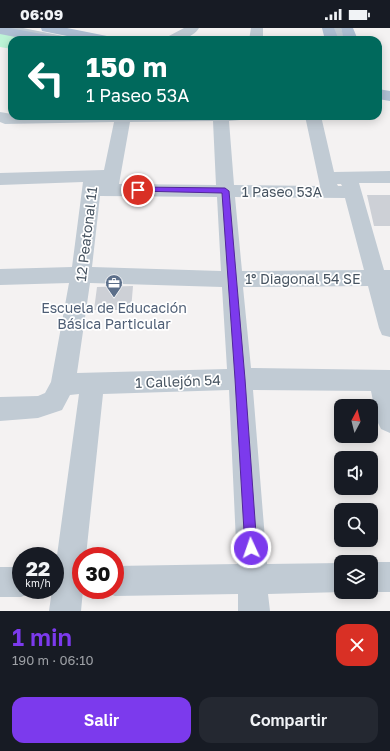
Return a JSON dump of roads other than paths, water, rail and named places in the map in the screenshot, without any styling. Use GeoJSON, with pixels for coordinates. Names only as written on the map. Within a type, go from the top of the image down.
{"type":"FeatureCollection","features":[{"type":"Feature","properties":{"kind":"main road"},"geometry":{"type":"LineString","coordinates":[[0,30],[56,33],[78,36]]}},
{"type":"Feature","properties":{"kind":"street"},"geometry":{"type":"LineString","coordinates":[[3,28],[56,33]]}},
{"type":"Feature","properties":{"kind":"street"},"geometry":{"type":"LineString","coordinates":[[179,36],[193,28]]}},
{"type":"Feature","properties":{"kind":"street","name":"12 Peatonal 11"},"geometry":{"type":"LineString","coordinates":[[0,409],[38,407],[52,402],[63,384],[81,275],[101,183],[122,120]]}},
{"type":"Feature","properties":{"kind":"street"},"geometry":{"type":"LineString","coordinates":[[221,120],[225,191],[240,379],[254,611]]}},
{"type":"Feature","properties":{"kind":"street"},"geometry":{"type":"LineString","coordinates":[[314,120],[328,185]]}},
{"type":"Feature","properties":{"kind":"street","name":"1 Paseo 53A"},"geometry":{"type":"LineString","coordinates":[[0,179],[101,183],[225,191],[351,185],[390,177]]}},
{"type":"Feature","properties":{"kind":"street"},"geometry":{"type":"LineString","coordinates":[[351,185],[383,278],[390,328]]}},
{"type":"Feature","properties":{"kind":"street","name":"1° Diagonal 54 SE"},"geometry":{"type":"LineString","coordinates":[[0,277],[81,275],[232,279],[383,278]]}},
{"type":"Feature","properties":{"kind":"street","name":"1 Callejón 54"},"geometry":{"type":"LineString","coordinates":[[63,384],[240,379],[385,381]]}},
{"type":"Feature","properties":{"kind":"street"},"geometry":{"type":"LineString","coordinates":[[385,381],[389,412]]}},
{"type":"Feature","properties":{"kind":"street"},"geometry":{"type":"LineString","coordinates":[[65,611],[92,384]]}},
{"type":"Feature","properties":{"kind":"street"},"geometry":{"type":"LineString","coordinates":[[378,578],[390,577]]}},
{"type":"Feature","properties":{"kind":"street"},"geometry":{"type":"LineString","coordinates":[[124,581],[334,578]]}},
{"type":"Feature","properties":{"kind":"street"},"geometry":{"type":"LineString","coordinates":[[0,582],[12,582]]}},
{"type":"Feature","properties":{"kind":"place","name":"Escuela de Educación Básica Particular"},"geometry":{"type":"Point","coordinates":[114,298]}}]}
